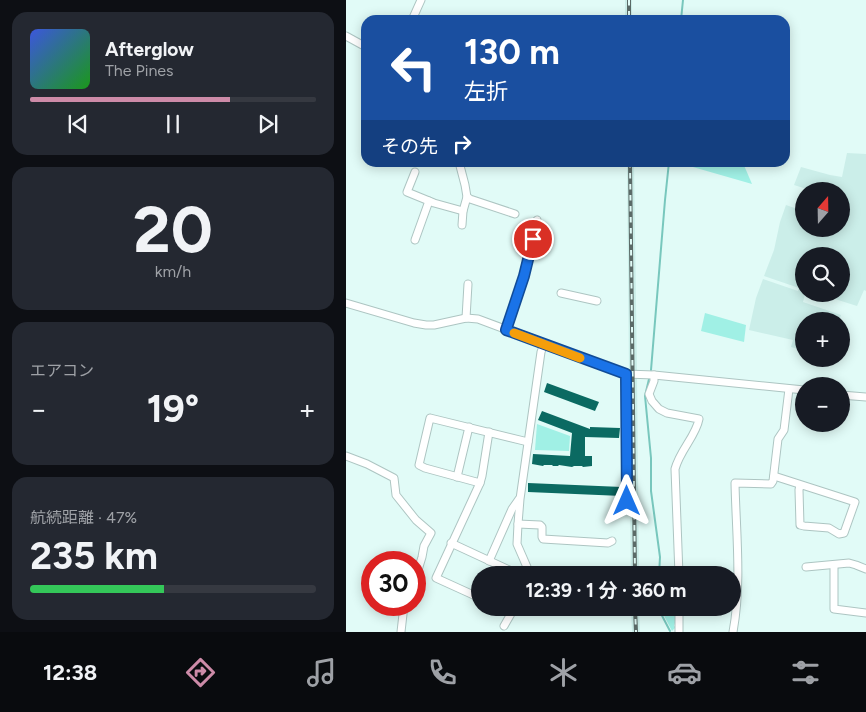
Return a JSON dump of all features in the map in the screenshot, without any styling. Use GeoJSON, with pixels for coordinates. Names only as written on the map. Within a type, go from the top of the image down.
{"type":"FeatureCollection","features":[{"type":"Feature","properties":{"kind":"street"},"geometry":{"type":"LineString","coordinates":[[414,15],[420,0]]}},
{"type":"Feature","properties":{"kind":"street"},"geometry":{"type":"LineString","coordinates":[[346,36],[361,44]]}},
{"type":"Feature","properties":{"kind":"street"},"geometry":{"type":"LineString","coordinates":[[460,167],[467,197],[462,224]]}},
{"type":"Feature","properties":{"kind":"street"},"geometry":{"type":"LineString","coordinates":[[414,172],[407,192],[428,201],[463,211]]}},
{"type":"Feature","properties":{"kind":"street"},"geometry":{"type":"LineString","coordinates":[[467,197],[515,214]]}},
{"type":"Feature","properties":{"kind":"street"},"geometry":{"type":"LineString","coordinates":[[415,240],[428,201]]}},
{"type":"Feature","properties":{"kind":"street"},"geometry":{"type":"LineString","coordinates":[[506,330],[524,276],[537,220]]}},
{"type":"Feature","properties":{"kind":"street"},"geometry":{"type":"LineString","coordinates":[[466,318],[468,284]]}},
{"type":"Feature","properties":{"kind":"street"},"geometry":{"type":"LineString","coordinates":[[561,292],[597,301]]}},
{"type":"Feature","properties":{"kind":"street"},"geometry":{"type":"LineString","coordinates":[[346,303],[426,325],[466,318],[478,319],[626,374],[654,375],[795,389]]}},
{"type":"Feature","properties":{"kind":"street"},"geometry":{"type":"LineString","coordinates":[[526,566],[517,544],[520,499],[541,352],[544,344]]}},
{"type":"Feature","properties":{"kind":"street"},"geometry":{"type":"LineString","coordinates":[[626,374],[627,501]]}},
{"type":"Feature","properties":{"kind":"street"},"geometry":{"type":"LineString","coordinates":[[654,375],[654,381],[649,394],[659,410],[699,419],[695,431],[681,452],[675,469],[679,566]]}},
{"type":"Feature","properties":{"kind":"street"},"geometry":{"type":"LineString","coordinates":[[733,632],[736,615],[738,575],[735,483],[771,484],[773,481],[778,439],[784,430],[789,389]]}},
{"type":"Feature","properties":{"kind":"street"},"geometry":{"type":"LineString","coordinates":[[850,396],[866,397]]}},
{"type":"Feature","properties":{"kind":"street"},"geometry":{"type":"LineString","coordinates":[[480,483],[424,468],[419,464],[430,418],[528,442]]}},
{"type":"Feature","properties":{"kind":"street"},"geometry":{"type":"LineString","coordinates":[[457,477],[469,427]]}},
{"type":"Feature","properties":{"kind":"street"},"geometry":{"type":"LineString","coordinates":[[471,594],[436,578],[480,483],[489,432]]}},
{"type":"Feature","properties":{"kind":"street"},"geometry":{"type":"LineString","coordinates":[[346,456],[394,478],[396,495],[416,520],[431,533],[423,551]]}},
{"type":"Feature","properties":{"kind":"street"},"geometry":{"type":"LineString","coordinates":[[774,476],[855,502],[844,533],[839,534],[829,528],[800,524],[800,485]]}},
{"type":"Feature","properties":{"kind":"street"},"geometry":{"type":"LineString","coordinates":[[489,561],[512,509],[520,499]]}},
{"type":"Feature","properties":{"kind":"street"},"geometry":{"type":"LineString","coordinates":[[518,524],[540,525],[542,527],[543,539],[608,543],[612,541]]}},
{"type":"Feature","properties":{"kind":"street"},"geometry":{"type":"LineString","coordinates":[[452,544],[500,566]]}},
{"type":"Feature","properties":{"kind":"street"},"geometry":{"type":"LineString","coordinates":[[806,567],[849,563],[866,569]]}},
{"type":"Feature","properties":{"kind":"street"},"geometry":{"type":"LineString","coordinates":[[834,565],[834,609],[866,613]]}},
{"type":"Feature","properties":{"kind":"street"},"geometry":{"type":"LineString","coordinates":[[401,632],[403,616]]}},
{"type":"Feature","properties":{"kind":"street"},"geometry":{"type":"LineString","coordinates":[[504,626],[510,616]]}},
{"type":"Feature","properties":{"kind":"street"},"geometry":{"type":"LineString","coordinates":[[679,616],[679,632]]}},
{"type":"Feature","properties":{"kind":"shaded area"},"geometry":{"type":"Polygon","coordinates":[[[625,0],[632,0],[632,15],[625,15],[625,0]]]}},
{"type":"Feature","properties":{"kind":"shaded area"},"geometry":{"type":"Polygon","coordinates":[[[847,153],[866,154],[866,291],[864,290],[857,306],[844,302],[850,302],[850,247],[795,247],[795,287],[764,276],[774,250],[786,205],[795,208],[795,238],[850,238],[850,182],[795,182],[801,167],[842,177],[847,153]]]}},
{"type":"Feature","properties":{"kind":"shaded area"},"geometry":{"type":"Polygon","coordinates":[[[627,167],[634,167],[637,372],[629,371],[627,167]]]}},
{"type":"Feature","properties":{"kind":"shaded area"},"geometry":{"type":"Polygon","coordinates":[[[763,279],[795,290],[795,302],[803,302],[832,312],[795,312],[795,348],[791,347],[793,340],[749,330],[756,298],[763,279]]]}},
{"type":"Feature","properties":{"kind":"shaded area"},"geometry":{"type":"Polygon","coordinates":[[[630,376],[637,377],[639,566],[631,566],[630,376]]]}},
{"type":"Feature","properties":{"kind":"shaded area"},"geometry":{"type":"Polygon","coordinates":[[[631,616],[639,616],[640,632],[632,632],[631,616]]]}},
{"type":"Feature","properties":{"kind":"green space"},"geometry":{"type":"Polygon","coordinates":[[[693,167],[745,167],[752,184],[693,167]]]}},
{"type":"Feature","properties":{"kind":"green space"},"geometry":{"type":"Polygon","coordinates":[[[705,313],[746,325],[744,342],[701,331],[705,313]]]}},
{"type":"Feature","properties":{"kind":"green space"},"geometry":{"type":"Polygon","coordinates":[[[537,424],[570,436],[569,451],[535,450],[537,424]]]}},
{"type":"Feature","properties":{"kind":"green space"},"geometry":{"type":"Polygon","coordinates":[[[664,616],[677,616],[677,623],[674,626],[676,627],[672,631],[664,616]]]}},
{"type":"Feature","properties":{"kind":"building"},"geometry":{"type":"Polygon","coordinates":[[[547,383],[599,402],[595,411],[544,392],[547,383]]]}},
{"type":"Feature","properties":{"kind":"building"},"geometry":{"type":"Polygon","coordinates":[[[542,411],[590,429],[590,427],[620,428],[619,438],[585,437],[585,456],[592,456],[592,466],[572,467],[532,464],[533,454],[570,456],[572,433],[538,420],[542,411]]]}},
{"type":"Feature","properties":{"kind":"building"},"geometry":{"type":"Polygon","coordinates":[[[528,483],[622,487],[622,496],[528,492],[528,483]]]}},
{"type":"Feature","properties":{"kind":"waterway"},"geometry":{"type":"LineString","coordinates":[[682,15],[683,0]]}},
{"type":"Feature","properties":{"kind":"waterway"},"geometry":{"type":"LineString","coordinates":[[651,370],[668,167]]}},
{"type":"Feature","properties":{"kind":"waterway"},"geometry":{"type":"LineString","coordinates":[[649,379],[645,396],[651,458],[651,491],[660,557],[660,566]]}},
{"type":"Feature","properties":{"kind":"waterway"},"geometry":{"type":"LineString","coordinates":[[662,616],[670,631]]}},
{"type":"Feature","properties":{"kind":"railway"},"geometry":{"type":"LineString","coordinates":[[629,0],[629,15]]}},
{"type":"Feature","properties":{"kind":"railway"},"geometry":{"type":"LineString","coordinates":[[630,167],[635,566]]}},
{"type":"Feature","properties":{"kind":"railway"},"geometry":{"type":"LineString","coordinates":[[635,616],[636,632]]}},
{"type":"Feature","properties":{"kind":"slow traffic"},"geometry":{"type":"LineString","coordinates":[[514,333],[580,358]]}},
{"type":"Feature","properties":{"kind":"route"},"geometry":{"type":"LineString","coordinates":[[533,239],[524,276],[506,330],[626,374],[627,501]]}}]}
